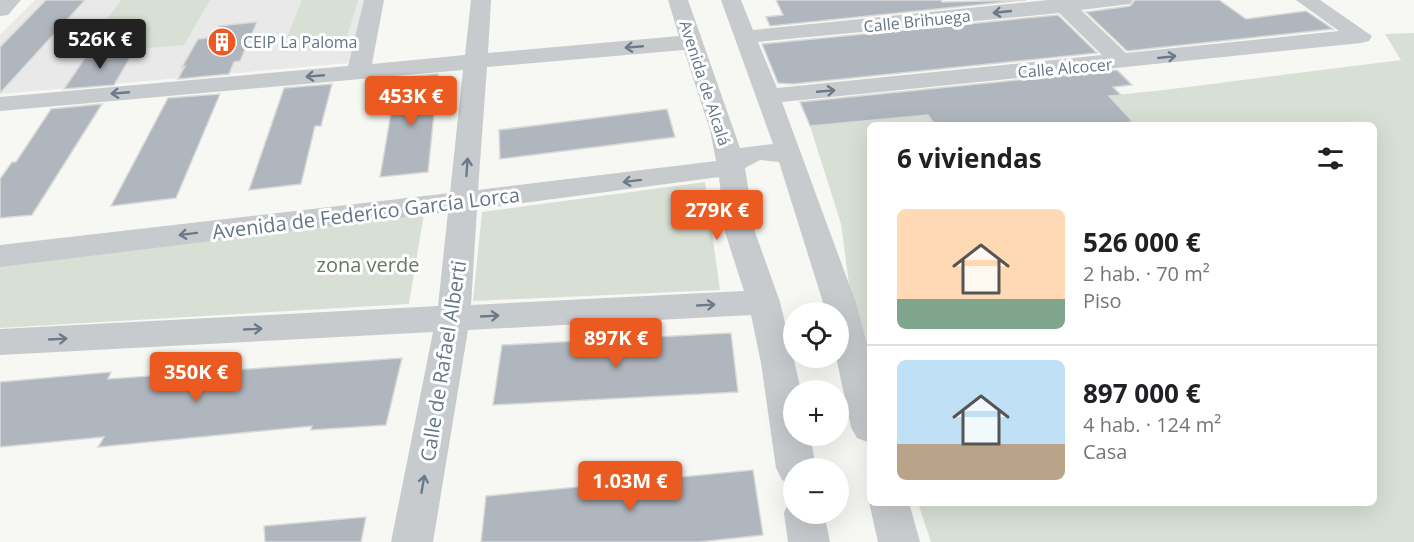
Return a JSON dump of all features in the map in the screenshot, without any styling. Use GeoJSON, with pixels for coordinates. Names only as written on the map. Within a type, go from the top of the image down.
{"type":"FeatureCollection","features":[{"type":"Feature","properties":{"kind":"street"},"geometry":{"type":"LineString","coordinates":[[0,10],[11,0]]}},
{"type":"Feature","properties":{"kind":"street"},"geometry":{"type":"LineString","coordinates":[[358,72],[374,0]]}},
{"type":"Feature","properties":{"kind":"street","name":"Calle de Rafael Alberti"},"geometry":{"type":"LineString","coordinates":[[412,542],[453,318],[481,0]]}},
{"type":"Feature","properties":{"kind":"street","name":"Avenida de Alcalá"},"geometry":{"type":"LineString","coordinates":[[678,0],[723,130],[731,166],[740,232],[779,311],[779,363],[794,458]]}},
{"type":"Feature","properties":{"kind":"street"},"geometry":{"type":"LineString","coordinates":[[731,0],[791,157],[834,302]]}},
{"type":"Feature","properties":{"kind":"street","name":"Calle Brihuega"},"geometry":{"type":"LineString","coordinates":[[746,37],[1061,3],[1123,0]]}},
{"type":"Feature","properties":{"kind":"street","name":"Calle Alcocer"},"geometry":{"type":"LineString","coordinates":[[768,96],[1122,62],[1361,36],[1306,0]]}},
{"type":"Feature","properties":{"kind":"street"},"geometry":{"type":"LineString","coordinates":[[1061,3],[1122,62]]}},
{"type":"Feature","properties":{"kind":"street"},"geometry":{"type":"LineString","coordinates":[[0,104],[693,42]]}},
{"type":"Feature","properties":{"kind":"street","name":"Avenida de Alcalá"},"geometry":{"type":"LineString","coordinates":[[731,166],[738,159],[761,152],[776,152],[791,157]]}},
{"type":"Feature","properties":{"kind":"street","name":"Avenida de Federico García Lorca"},"geometry":{"type":"LineString","coordinates":[[0,256],[705,172],[731,166]]}},
{"type":"Feature","properties":{"kind":"street"},"geometry":{"type":"LineString","coordinates":[[0,342],[453,318],[779,311]]}},
{"type":"Feature","properties":{"kind":"street"},"geometry":{"type":"LineString","coordinates":[[849,353],[867,417]]}},
{"type":"Feature","properties":{"kind":"street"},"geometry":{"type":"LineString","coordinates":[[890,506],[899,542]]}},
{"type":"Feature","properties":{"kind":"street"},"geometry":{"type":"LineString","coordinates":[[806,524],[809,542]]}},
{"type":"Feature","properties":{"kind":"shaded area"},"geometry":{"type":"Polygon","coordinates":[[[35,0],[366,0],[348,63],[0,94],[0,35],[35,0]]]}},
{"type":"Feature","properties":{"kind":"green space"},"geometry":{"type":"Polygon","coordinates":[[[121,0],[210,0],[184,45],[81,54],[121,0]]]}},
{"type":"Feature","properties":{"kind":"green space"},"geometry":{"type":"Polygon","coordinates":[[[302,0],[358,0],[344,47],[281,52],[302,0]]]}},
{"type":"Feature","properties":{"kind":"green space"},"geometry":{"type":"Polygon","coordinates":[[[1414,33],[1414,542],[931,542],[919,506],[1377,506],[1377,122],[867,122],[867,349],[851,299],[841,224],[810,126],[1164,90],[1401,60],[1385,34],[1414,33]]]}},
{"type":"Feature","properties":{"kind":"green space","name":"zona verde"},"geometry":{"type":"Polygon","coordinates":[[[705,182],[720,290],[473,301],[482,212],[705,182]]]}},
{"type":"Feature","properties":{"kind":"green space","name":"zona verde"},"geometry":{"type":"Polygon","coordinates":[[[424,214],[409,304],[0,328],[0,266],[424,214]]]}},
{"type":"Feature","properties":{"kind":"building"},"geometry":{"type":"Polygon","coordinates":[[[46,0],[85,0],[0,93],[0,47],[46,0]]]}},
{"type":"Feature","properties":{"kind":"building"},"geometry":{"type":"Polygon","coordinates":[[[776,0],[941,0],[942,2],[1026,0],[770,26],[766,17],[783,15],[776,0]]]}},
{"type":"Feature","properties":{"kind":"building"},"geometry":{"type":"Polygon","coordinates":[[[1135,0],[1219,0],[1246,19],[1306,11],[1333,29],[1127,51],[1086,12],[1130,6],[1135,0]]]}},
{"type":"Feature","properties":{"kind":"building"},"geometry":{"type":"Polygon","coordinates":[[[1058,15],[1097,53],[793,84],[778,83],[762,44],[1058,15]]]}},
{"type":"Feature","properties":{"kind":"building"},"geometry":{"type":"Polygon","coordinates":[[[257,22],[240,61],[234,62],[229,74],[178,79],[198,39],[214,37],[219,26],[257,22]]]}},
{"type":"Feature","properties":{"kind":"building"},"geometry":{"type":"Polygon","coordinates":[[[134,51],[114,85],[64,89],[87,55],[134,51]]]}},
{"type":"Feature","properties":{"kind":"building"},"geometry":{"type":"Polygon","coordinates":[[[1117,70],[1132,85],[1113,87],[1121,95],[1109,96],[1133,122],[933,122],[928,115],[810,126],[800,102],[1117,70]]]}},
{"type":"Feature","properties":{"kind":"building"},"geometry":{"type":"Polygon","coordinates":[[[438,74],[428,172],[380,177],[397,78],[438,74]]]}},
{"type":"Feature","properties":{"kind":"building"},"geometry":{"type":"Polygon","coordinates":[[[332,84],[321,126],[315,126],[301,184],[249,190],[284,88],[332,84]]]}},
{"type":"Feature","properties":{"kind":"building"},"geometry":{"type":"Polygon","coordinates":[[[220,94],[176,198],[111,206],[168,98],[220,94]]]}},
{"type":"Feature","properties":{"kind":"building"},"geometry":{"type":"Polygon","coordinates":[[[102,104],[32,215],[0,218],[0,179],[12,162],[16,162],[51,109],[102,104]]]}},
{"type":"Feature","properties":{"kind":"building"},"geometry":{"type":"Polygon","coordinates":[[[667,109],[675,137],[500,159],[499,130],[667,109]]]}},
{"type":"Feature","properties":{"kind":"building"},"geometry":{"type":"Polygon","coordinates":[[[731,333],[738,392],[493,405],[502,345],[731,333]]]}},
{"type":"Feature","properties":{"kind":"building"},"geometry":{"type":"Polygon","coordinates":[[[402,358],[386,425],[311,430],[312,426],[98,447],[104,437],[0,447],[0,382],[111,372],[108,379],[402,358]]]}},
{"type":"Feature","properties":{"kind":"building"},"geometry":{"type":"Polygon","coordinates":[[[753,470],[763,535],[699,542],[481,542],[486,496],[753,470]]]}},
{"type":"Feature","properties":{"kind":"building"},"geometry":{"type":"Polygon","coordinates":[[[366,517],[361,542],[265,542],[264,526],[366,517]]]}},
{"type":"Feature","properties":{"kind":"place","name":"CEIP La Paloma"},"geometry":{"type":"Point","coordinates":[222,42]}}]}
